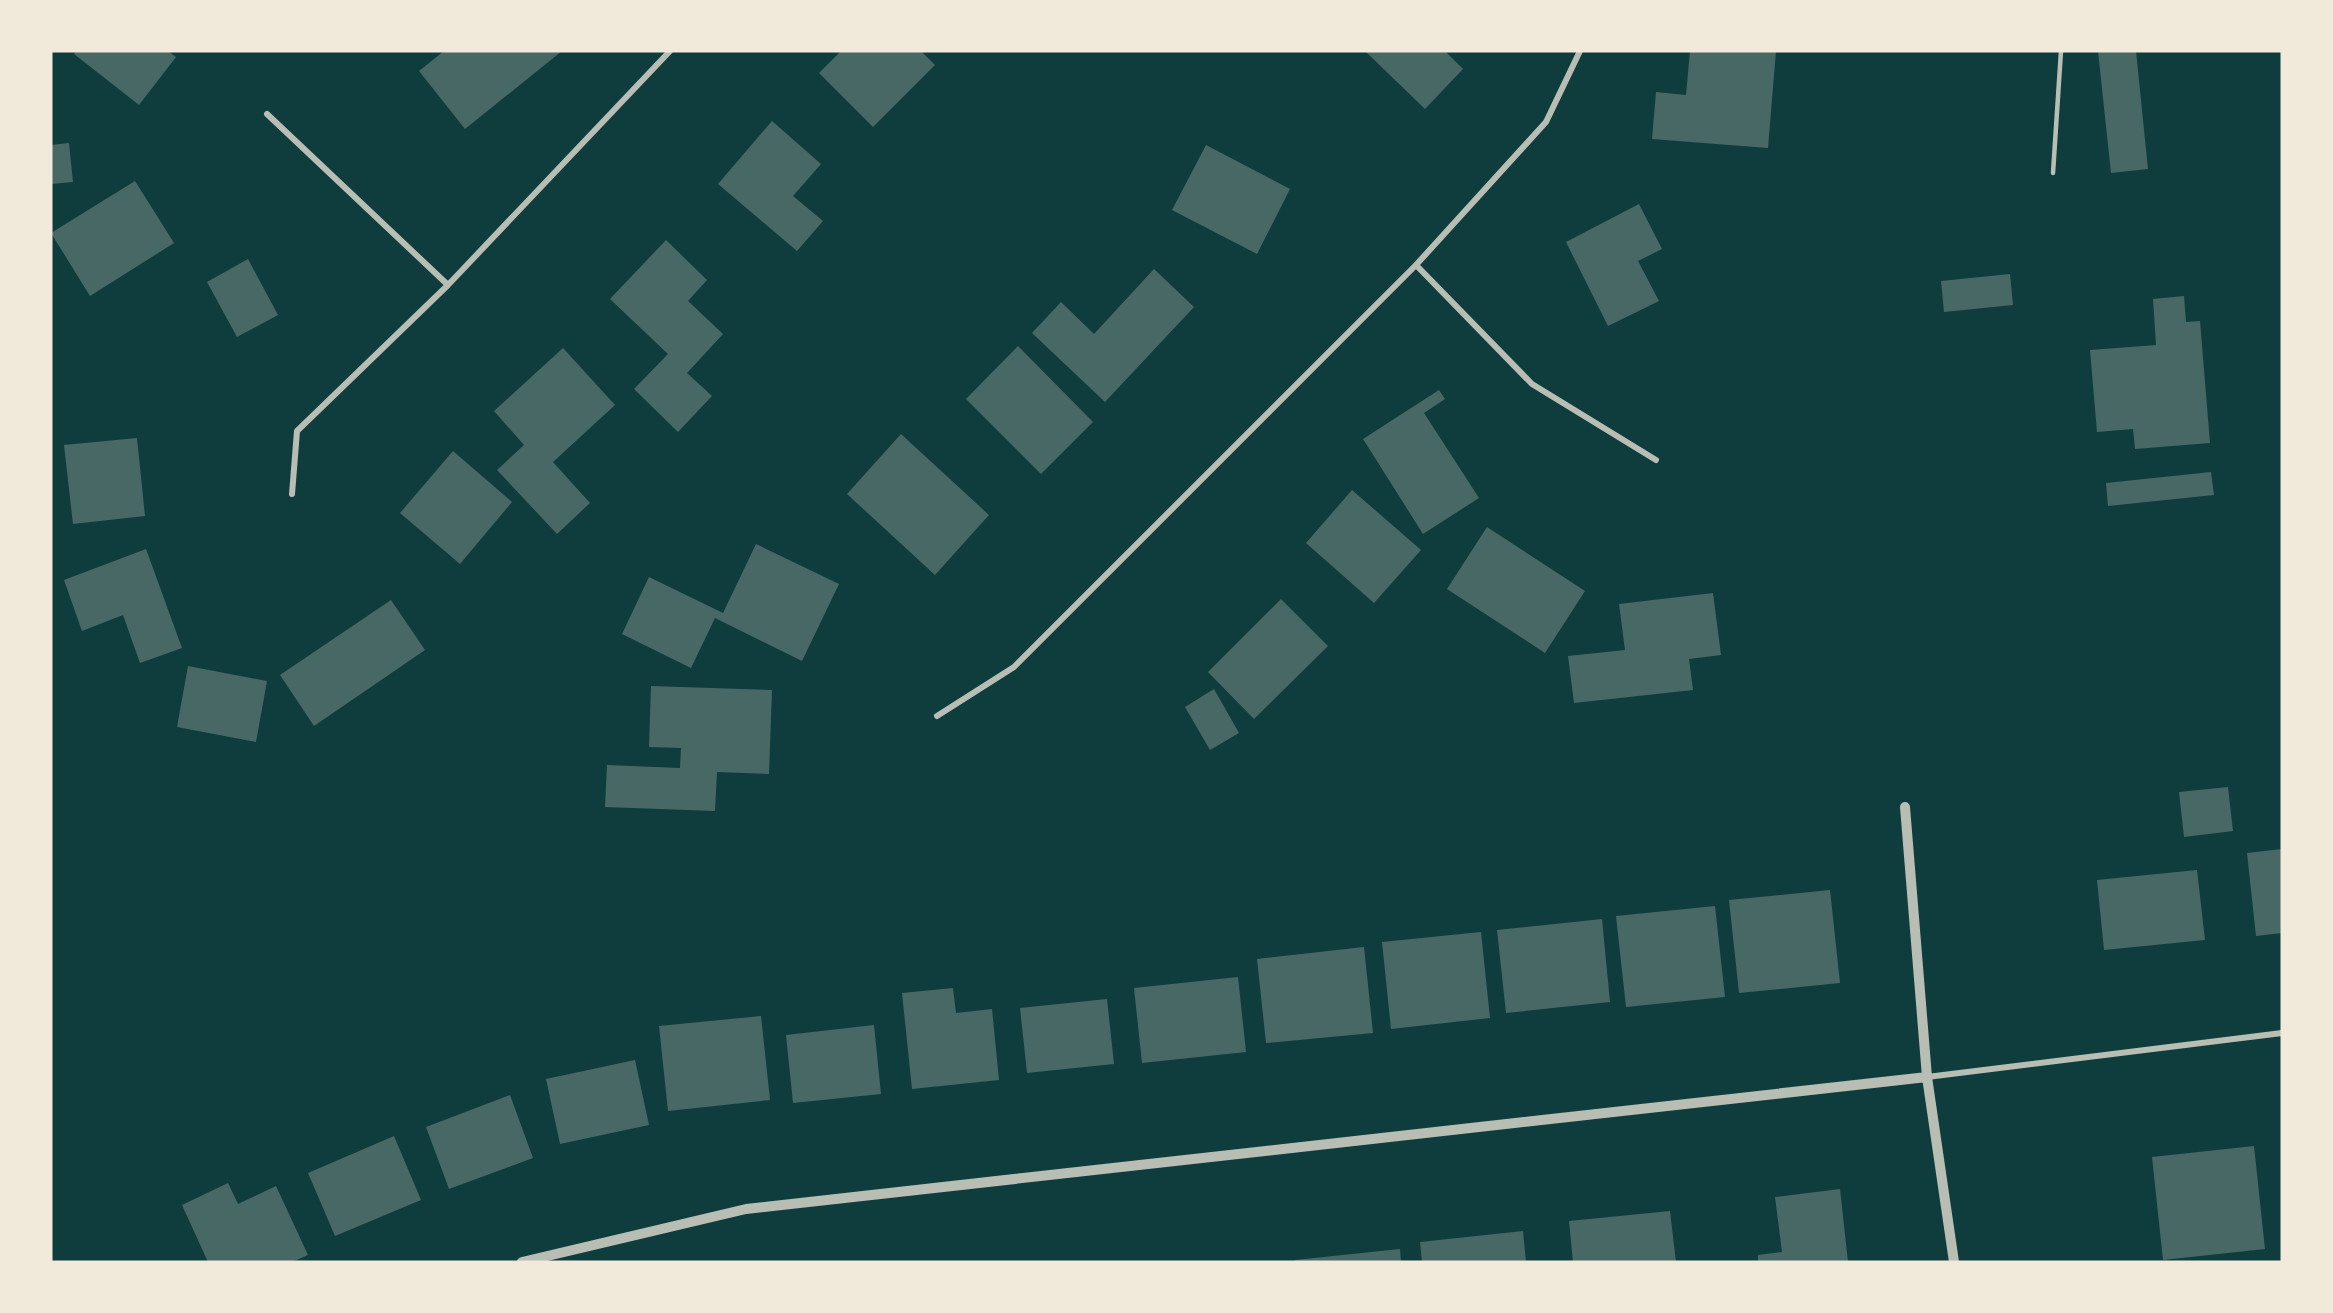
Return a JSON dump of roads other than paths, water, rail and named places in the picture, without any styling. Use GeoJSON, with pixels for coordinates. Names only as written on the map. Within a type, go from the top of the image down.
{"type":"FeatureCollection","features":[{"type":"Feature","properties":{"kind":"street"},"geometry":{"type":"LineString","coordinates":[[292,494],[297,431],[448,285],[670,51]]}},
{"type":"Feature","properties":{"kind":"street"},"geometry":{"type":"LineString","coordinates":[[937,716],[1014,667],[1416,265],[1546,122],[1580,51]]}},
{"type":"Feature","properties":{"kind":"street"},"geometry":{"type":"LineString","coordinates":[[267,114],[448,285]]}},
{"type":"Feature","properties":{"kind":"street"},"geometry":{"type":"LineString","coordinates":[[1416,265],[1532,384],[1656,460]]}},
{"type":"Feature","properties":{"kind":"street"},"geometry":{"type":"LineString","coordinates":[[1905,807],[1927,1077],[1954,1262]]}},
{"type":"Feature","properties":{"kind":"street"},"geometry":{"type":"LineString","coordinates":[[522,1262],[746,1209],[1927,1077],[2282,1033]]}},
{"type":"Feature","properties":{"kind":"lane"},"geometry":{"type":"LineString","coordinates":[[2053,173],[2061,51]]}}]}
